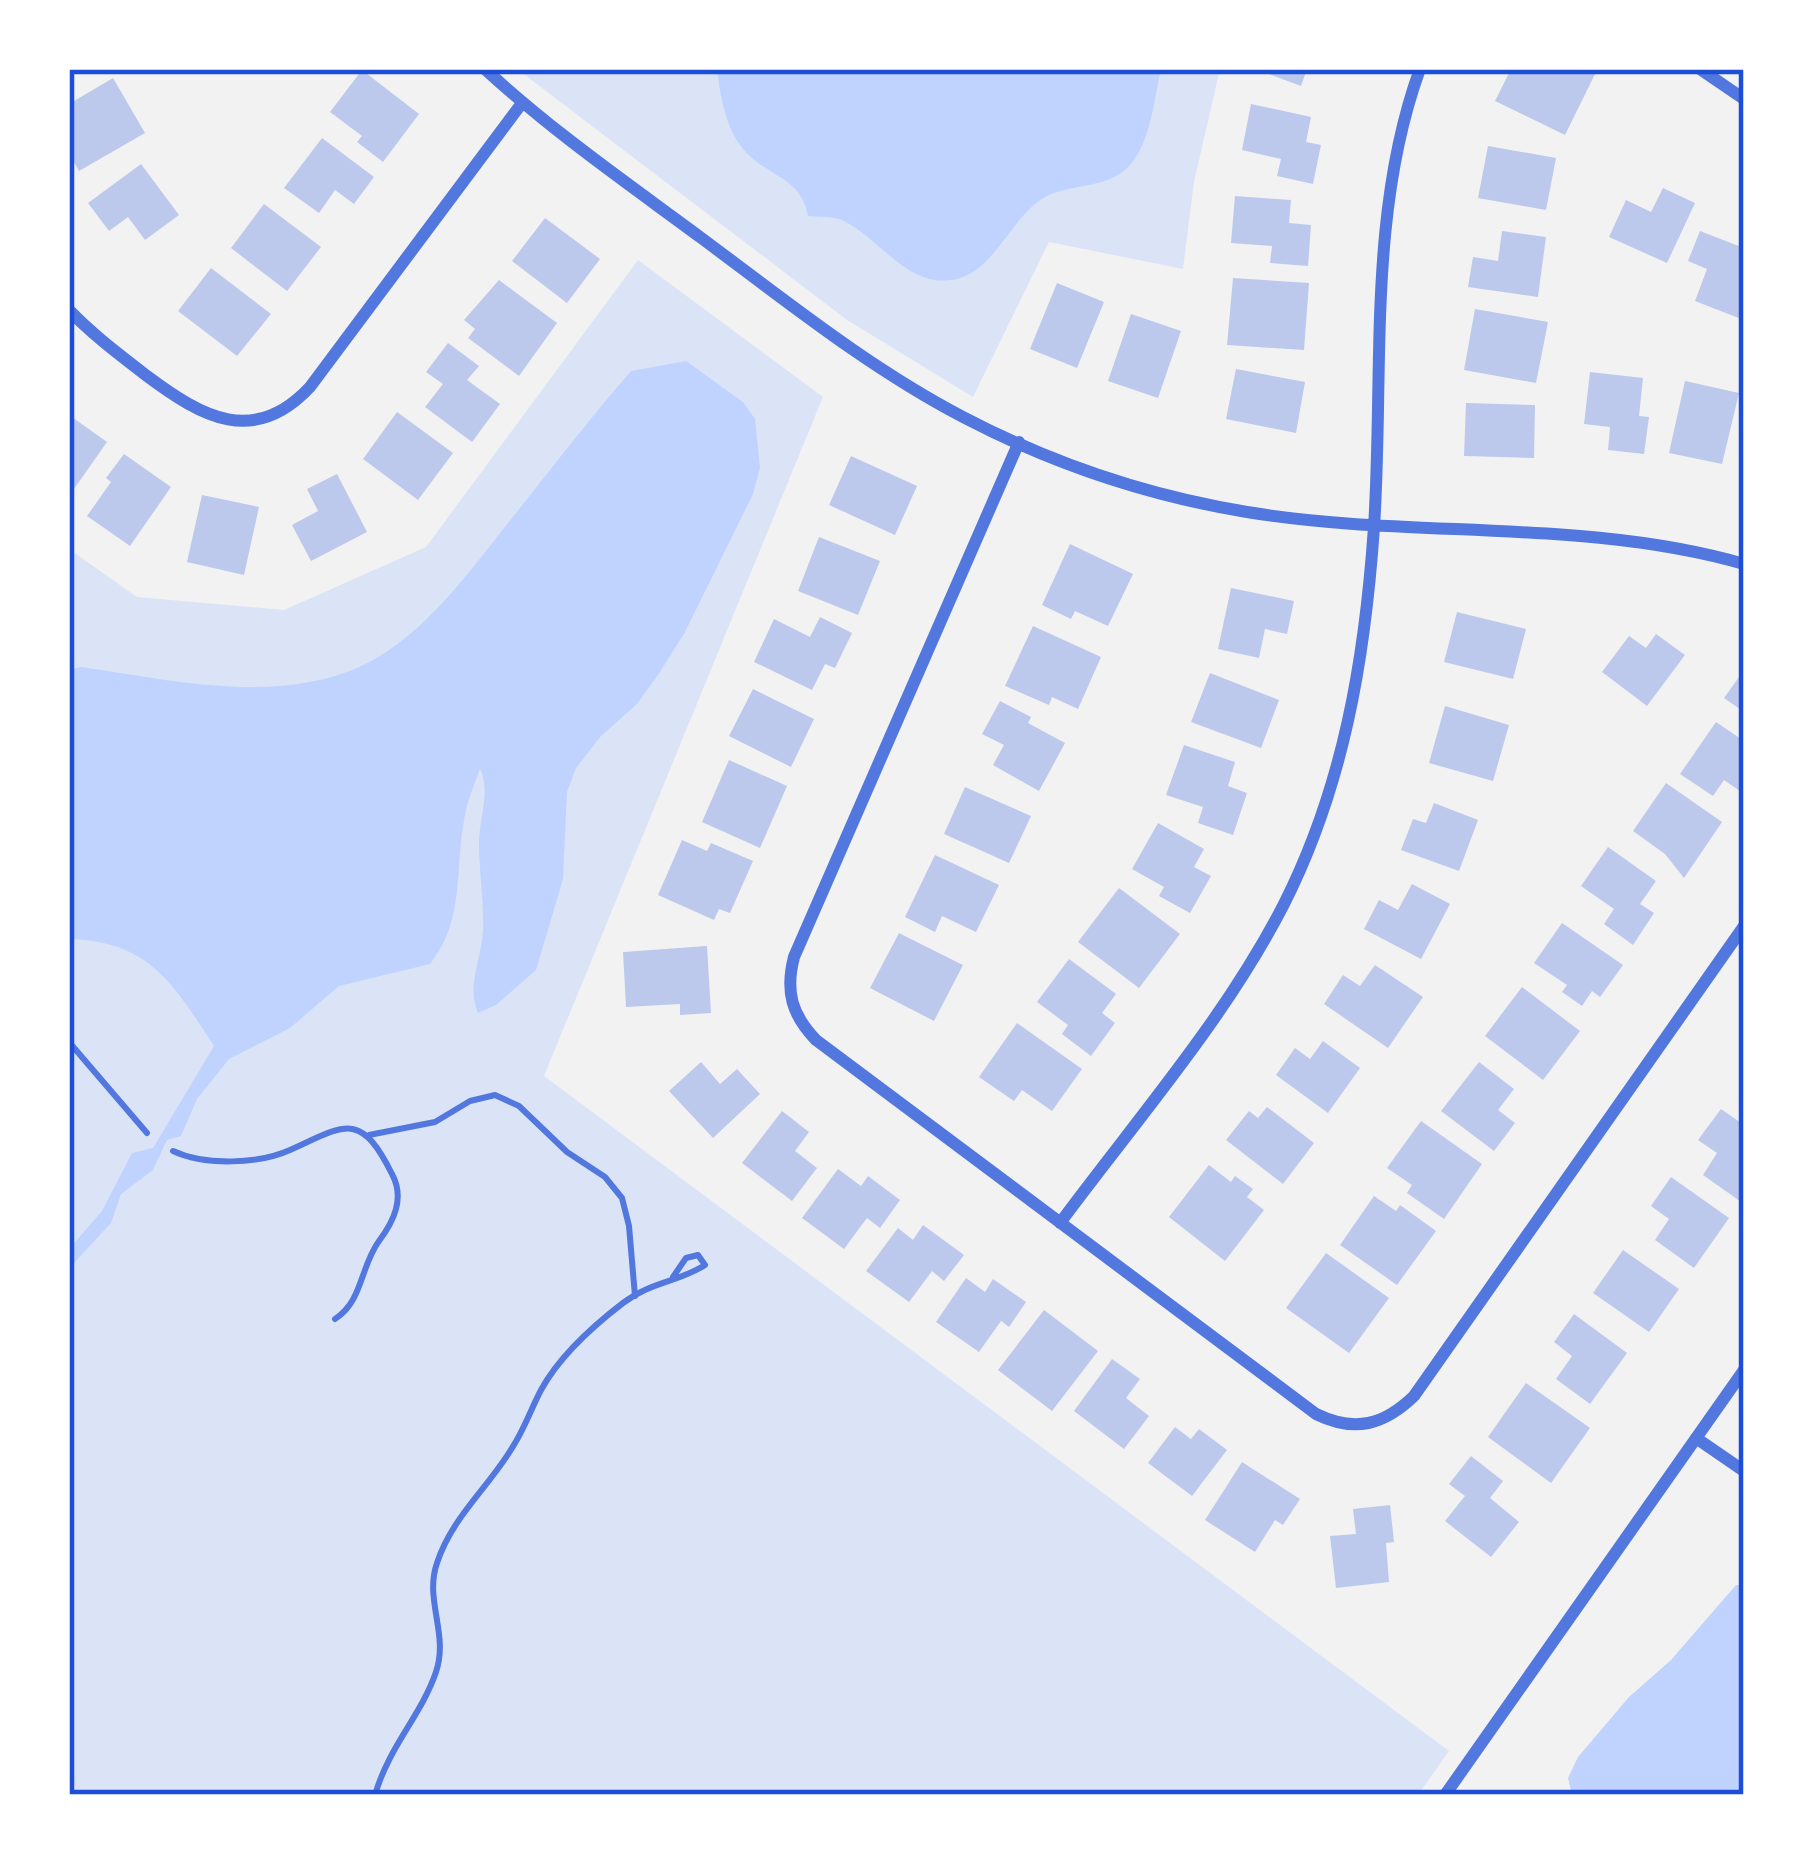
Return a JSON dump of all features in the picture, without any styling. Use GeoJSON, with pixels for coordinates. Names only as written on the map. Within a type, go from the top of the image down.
{"type":"FeatureCollection","features":[{"type":"Feature","properties":{"kind":"street"},"geometry":{"type":"LineString","coordinates":[[485,69],[522,104],[855,351],[962,417],[1107,477],[1244,512],[1374,527],[1639,541],[1744,564]]}},
{"type":"Feature","properties":{"kind":"street"},"geometry":{"type":"LineString","coordinates":[[1060,1223],[1246,971],[1316,831],[1341,757],[1361,662],[1374,527],[1387,224],[1400,138],[1420,69]]}},
{"type":"Feature","properties":{"kind":"street"},"geometry":{"type":"LineString","coordinates":[[1700,69],[1744,99]]}},
{"type":"Feature","properties":{"kind":"street"},"geometry":{"type":"LineString","coordinates":[[69,310],[113,350],[212,418],[243,422],[272,416],[310,387],[522,104]]}},
{"type":"Feature","properties":{"kind":"street"},"geometry":{"type":"LineString","coordinates":[[1019,442],[794,958],[790,999],[800,1023],[816,1040],[1316,1414],[1354,1426],[1376,1424],[1414,1396],[1744,926]]}},
{"type":"Feature","properties":{"kind":"street"},"geometry":{"type":"LineString","coordinates":[[1445,1795],[1744,1370]]}},
{"type":"Feature","properties":{"kind":"street"},"geometry":{"type":"LineString","coordinates":[[1696,1438],[1744,1472]]}},
{"type":"Feature","properties":{"kind":"lane"},"geometry":{"type":"LineString","coordinates":[[69,1042],[147,1133]]}},
{"type":"Feature","properties":{"kind":"lane"},"geometry":{"type":"LineString","coordinates":[[366,1136],[435,1122],[470,1101],[495,1095],[519,1106],[567,1152],[604,1177],[622,1198],[634,1296]]}},
{"type":"Feature","properties":{"kind":"lane"},"geometry":{"type":"LineString","coordinates":[[173,1151],[198,1159],[254,1159],[290,1150],[332,1129],[352,1129],[380,1150],[396,1182],[398,1206],[364,1266],[353,1304],[335,1319]]}},
{"type":"Feature","properties":{"kind":"lane"},"geometry":{"type":"LineString","coordinates":[[375,1795],[383,1766],[436,1672],[441,1629],[431,1594],[450,1530],[511,1451],[543,1386],[570,1351],[634,1296],[706,1265],[698,1255],[686,1258],[673,1277]]}},
{"type":"Feature","properties":{"kind":"shaded area"},"geometry":{"type":"Polygon","coordinates":[[[517,69],[1220,69],[1194,182],[1183,269],[1049,242],[973,397],[847,320],[517,69]]]}},
{"type":"Feature","properties":{"kind":"shaded area"},"geometry":{"type":"Polygon","coordinates":[[[638,260],[823,397],[544,1076],[1449,1751],[1418,1795],[69,1795],[69,549],[137,597],[284,610],[426,547],[638,260]]]}},
{"type":"Feature","properties":{"kind":"water"},"geometry":{"type":"Polygon","coordinates":[[[1161,69],[1147,131],[1131,164],[1110,179],[1039,201],[982,265],[953,280],[922,277],[844,221],[808,216],[793,187],[751,157],[736,139],[723,106],[717,70],[1161,69]]]}},
{"type":"Feature","properties":{"kind":"water"},"geometry":{"type":"Polygon","coordinates":[[[686,361],[743,402],[755,419],[760,468],[753,494],[685,632],[637,704],[601,736],[576,768],[567,792],[563,879],[536,970],[496,1005],[478,1013],[474,982],[483,929],[479,843],[485,795],[480,769],[465,815],[454,911],[430,964],[339,986],[290,1028],[229,1059],[197,1099],[181,1136],[167,1140],[153,1170],[121,1194],[111,1223],[74,1263],[69,1275],[69,1249],[102,1211],[132,1153],[153,1148],[214,1046],[157,970],[120,948],[69,939],[69,670],[81,667],[246,687],[312,682],[371,661],[419,627],[440,605],[631,371],[686,361]]]}},
{"type":"Feature","properties":{"kind":"water"},"geometry":{"type":"Polygon","coordinates":[[[1736,1585],[1744,1586],[1744,1795],[1572,1795],[1568,1778],[1578,1757],[1736,1585]]]}},
{"type":"Feature","properties":{"kind":"building"},"geometry":{"type":"Polygon","coordinates":[[[1264,69],[1307,69],[1301,86],[1264,69]]]}},
{"type":"Feature","properties":{"kind":"building"},"geometry":{"type":"Polygon","coordinates":[[[1511,69],[1585,69],[1595,74],[1565,135],[1495,101],[1511,69]]]}},
{"type":"Feature","properties":{"kind":"building"},"geometry":{"type":"Polygon","coordinates":[[[362,70],[419,114],[383,162],[357,142],[362,136],[330,112],[362,70]]]}},
{"type":"Feature","properties":{"kind":"building"},"geometry":{"type":"Polygon","coordinates":[[[113,78],[145,133],[79,171],[69,153],[69,104],[113,78]]]}},
{"type":"Feature","properties":{"kind":"building"},"geometry":{"type":"Polygon","coordinates":[[[1251,104],[1311,117],[1306,142],[1321,145],[1313,184],[1277,176],[1281,159],[1242,150],[1251,104]]]}},
{"type":"Feature","properties":{"kind":"building"},"geometry":{"type":"Polygon","coordinates":[[[322,138],[374,177],[354,204],[335,190],[319,213],[284,188],[322,138]]]}},
{"type":"Feature","properties":{"kind":"building"},"geometry":{"type":"Polygon","coordinates":[[[1488,146],[1556,158],[1546,210],[1478,198],[1488,146]]]}},
{"type":"Feature","properties":{"kind":"building"},"geometry":{"type":"Polygon","coordinates":[[[141,164],[179,215],[145,240],[128,217],[109,231],[88,203],[141,164]]]}},
{"type":"Feature","properties":{"kind":"building"},"geometry":{"type":"Polygon","coordinates":[[[1663,188],[1695,203],[1667,263],[1609,237],[1626,200],[1651,212],[1663,188]]]}},
{"type":"Feature","properties":{"kind":"building"},"geometry":{"type":"Polygon","coordinates":[[[1235,196],[1291,200],[1289,223],[1311,225],[1308,266],[1270,263],[1272,246],[1231,243],[1235,196]]]}},
{"type":"Feature","properties":{"kind":"building"},"geometry":{"type":"Polygon","coordinates":[[[264,204],[321,247],[287,291],[231,248],[264,204]]]}},
{"type":"Feature","properties":{"kind":"building"},"geometry":{"type":"Polygon","coordinates":[[[545,218],[600,259],[567,303],[512,261],[545,218]]]}},
{"type":"Feature","properties":{"kind":"building"},"geometry":{"type":"Polygon","coordinates":[[[1502,231],[1546,237],[1538,297],[1468,287],[1473,257],[1498,261],[1502,231]]]}},
{"type":"Feature","properties":{"kind":"building"},"geometry":{"type":"Polygon","coordinates":[[[1700,231],[1744,248],[1744,320],[1695,301],[1707,269],[1688,261],[1700,231]]]}},
{"type":"Feature","properties":{"kind":"building"},"geometry":{"type":"Polygon","coordinates":[[[211,268],[271,314],[237,356],[178,311],[211,268]]]}},
{"type":"Feature","properties":{"kind":"building"},"geometry":{"type":"Polygon","coordinates":[[[1233,278],[1309,283],[1304,350],[1227,345],[1233,278]]]}},
{"type":"Feature","properties":{"kind":"building"},"geometry":{"type":"Polygon","coordinates":[[[499,280],[557,323],[519,376],[468,338],[475,329],[464,320],[499,280]]]}},
{"type":"Feature","properties":{"kind":"building"},"geometry":{"type":"Polygon","coordinates":[[[1057,283],[1104,302],[1077,368],[1030,349],[1057,283]]]}},
{"type":"Feature","properties":{"kind":"building"},"geometry":{"type":"Polygon","coordinates":[[[1475,309],[1548,322],[1536,383],[1464,370],[1475,309]]]}},
{"type":"Feature","properties":{"kind":"building"},"geometry":{"type":"Polygon","coordinates":[[[1131,314],[1181,331],[1158,398],[1108,381],[1131,314]]]}},
{"type":"Feature","properties":{"kind":"building"},"geometry":{"type":"Polygon","coordinates":[[[448,343],[479,366],[467,380],[500,404],[472,442],[425,407],[443,384],[426,372],[448,343]]]}},
{"type":"Feature","properties":{"kind":"building"},"geometry":{"type":"Polygon","coordinates":[[[1236,369],[1305,382],[1296,433],[1226,419],[1236,369]]]}},
{"type":"Feature","properties":{"kind":"building"},"geometry":{"type":"Polygon","coordinates":[[[1590,372],[1643,378],[1639,416],[1649,417],[1644,454],[1608,450],[1610,427],[1584,424],[1590,372]]]}},
{"type":"Feature","properties":{"kind":"building"},"geometry":{"type":"Polygon","coordinates":[[[1685,381],[1739,393],[1722,464],[1669,453],[1685,381]]]}},
{"type":"Feature","properties":{"kind":"building"},"geometry":{"type":"Polygon","coordinates":[[[1466,403],[1535,405],[1534,458],[1464,456],[1466,403]]]}},
{"type":"Feature","properties":{"kind":"building"},"geometry":{"type":"Polygon","coordinates":[[[397,412],[453,453],[418,500],[363,459],[397,412]]]}},
{"type":"Feature","properties":{"kind":"building"},"geometry":{"type":"Polygon","coordinates":[[[69,415],[107,442],[69,496],[69,415]]]}},
{"type":"Feature","properties":{"kind":"building"},"geometry":{"type":"Polygon","coordinates":[[[124,454],[171,487],[130,546],[87,516],[124,454]]]}},
{"type":"Feature","properties":{"kind":"building"},"geometry":{"type":"Polygon","coordinates":[[[851,456],[917,486],[895,535],[829,505],[851,456]]]}},
{"type":"Feature","properties":{"kind":"building"},"geometry":{"type":"Polygon","coordinates":[[[337,474],[367,532],[311,561],[292,525],[318,511],[307,489],[337,474]]]}},
{"type":"Feature","properties":{"kind":"building"},"geometry":{"type":"Polygon","coordinates":[[[202,495],[259,507],[244,575],[187,562],[202,495]]]}},
{"type":"Feature","properties":{"kind":"building"},"geometry":{"type":"Polygon","coordinates":[[[819,537],[880,561],[858,615],[798,591],[819,537]]]}},
{"type":"Feature","properties":{"kind":"building"},"geometry":{"type":"Polygon","coordinates":[[[1070,544],[1133,574],[1108,626],[1075,611],[1071,619],[1042,605],[1070,544]]]}},
{"type":"Feature","properties":{"kind":"building"},"geometry":{"type":"Polygon","coordinates":[[[1231,588],[1294,601],[1287,634],[1265,629],[1259,658],[1218,649],[1231,588]]]}},
{"type":"Feature","properties":{"kind":"building"},"geometry":{"type":"Polygon","coordinates":[[[1457,612],[1526,629],[1513,679],[1444,662],[1457,612]]]}},
{"type":"Feature","properties":{"kind":"building"},"geometry":{"type":"Polygon","coordinates":[[[820,617],[852,633],[835,668],[825,664],[812,690],[754,662],[774,619],[810,637],[820,617]]]}},
{"type":"Feature","properties":{"kind":"building"},"geometry":{"type":"Polygon","coordinates":[[[1033,626],[1101,657],[1078,709],[1052,697],[1049,705],[1005,686],[1033,626]]]}},
{"type":"Feature","properties":{"kind":"building"},"geometry":{"type":"Polygon","coordinates":[[[1656,634],[1685,655],[1647,706],[1602,672],[1629,636],[1646,648],[1656,634]]]}},
{"type":"Feature","properties":{"kind":"building"},"geometry":{"type":"Polygon","coordinates":[[[1744,670],[1744,712],[1724,698],[1744,670]]]}},
{"type":"Feature","properties":{"kind":"building"},"geometry":{"type":"Polygon","coordinates":[[[1210,673],[1279,700],[1261,748],[1191,722],[1210,673]]]}},
{"type":"Feature","properties":{"kind":"building"},"geometry":{"type":"Polygon","coordinates":[[[753,689],[814,719],[791,767],[729,736],[753,689]]]}},
{"type":"Feature","properties":{"kind":"building"},"geometry":{"type":"Polygon","coordinates":[[[1000,701],[1065,743],[1039,791],[993,765],[1004,745],[982,734],[1000,701]]]}},
{"type":"Feature","properties":{"kind":"building"},"geometry":{"type":"Polygon","coordinates":[[[1445,706],[1509,725],[1493,781],[1429,763],[1445,706]]]}},
{"type":"Feature","properties":{"kind":"building"},"geometry":{"type":"Polygon","coordinates":[[[1716,722],[1744,741],[1744,794],[1724,780],[1713,796],[1680,774],[1716,722]]]}},
{"type":"Feature","properties":{"kind":"building"},"geometry":{"type":"Polygon","coordinates":[[[1184,745],[1235,762],[1228,786],[1247,793],[1233,835],[1198,823],[1203,807],[1166,795],[1184,745]]]}},
{"type":"Feature","properties":{"kind":"building"},"geometry":{"type":"Polygon","coordinates":[[[729,760],[787,786],[760,848],[702,822],[729,760]]]}},
{"type":"Feature","properties":{"kind":"building"},"geometry":{"type":"Polygon","coordinates":[[[1666,783],[1722,822],[1684,878],[1665,854],[1633,831],[1666,783]]]}},
{"type":"Feature","properties":{"kind":"building"},"geometry":{"type":"Polygon","coordinates":[[[965,787],[1031,816],[1009,863],[944,834],[965,787]]]}},
{"type":"Feature","properties":{"kind":"building"},"geometry":{"type":"Polygon","coordinates":[[[1434,803],[1478,820],[1459,871],[1401,850],[1413,819],[1426,823],[1434,803]]]}},
{"type":"Feature","properties":{"kind":"building"},"geometry":{"type":"Polygon","coordinates":[[[1158,823],[1204,849],[1194,867],[1211,876],[1190,913],[1159,896],[1164,887],[1132,869],[1158,823]]]}},
{"type":"Feature","properties":{"kind":"building"},"geometry":{"type":"Polygon","coordinates":[[[682,840],[707,851],[711,843],[753,861],[730,913],[719,909],[714,920],[658,895],[682,840]]]}},
{"type":"Feature","properties":{"kind":"building"},"geometry":{"type":"Polygon","coordinates":[[[1608,847],[1656,881],[1640,904],[1654,913],[1633,945],[1604,924],[1614,909],[1581,886],[1608,847]]]}},
{"type":"Feature","properties":{"kind":"building"},"geometry":{"type":"Polygon","coordinates":[[[935,855],[999,885],[976,932],[942,916],[935,932],[905,917],[935,855]]]}},
{"type":"Feature","properties":{"kind":"building"},"geometry":{"type":"Polygon","coordinates":[[[1412,884],[1450,904],[1421,959],[1364,929],[1379,900],[1398,910],[1412,884]]]}},
{"type":"Feature","properties":{"kind":"building"},"geometry":{"type":"Polygon","coordinates":[[[1119,888],[1180,934],[1139,988],[1078,942],[1119,888]]]}},
{"type":"Feature","properties":{"kind":"building"},"geometry":{"type":"Polygon","coordinates":[[[1562,923],[1623,965],[1600,997],[1592,991],[1582,1006],[1562,992],[1567,985],[1534,963],[1562,923]]]}},
{"type":"Feature","properties":{"kind":"building"},"geometry":{"type":"Polygon","coordinates":[[[899,933],[963,965],[934,1021],[870,988],[899,933]]]}},
{"type":"Feature","properties":{"kind":"building"},"geometry":{"type":"Polygon","coordinates":[[[707,946],[711,1013],[680,1015],[680,1004],[626,1007],[623,952],[707,946]]]}},
{"type":"Feature","properties":{"kind":"building"},"geometry":{"type":"Polygon","coordinates":[[[1069,959],[1116,994],[1102,1013],[1115,1023],[1091,1056],[1062,1034],[1068,1025],[1037,1002],[1069,959]]]}},
{"type":"Feature","properties":{"kind":"building"},"geometry":{"type":"Polygon","coordinates":[[[1375,965],[1423,997],[1388,1048],[1324,1004],[1343,975],[1360,986],[1375,965]]]}},
{"type":"Feature","properties":{"kind":"building"},"geometry":{"type":"Polygon","coordinates":[[[1522,987],[1580,1031],[1543,1080],[1485,1036],[1522,987]]]}},
{"type":"Feature","properties":{"kind":"building"},"geometry":{"type":"Polygon","coordinates":[[[1017,1023],[1082,1069],[1052,1111],[1022,1090],[1014,1101],[979,1077],[1017,1023]]]}},
{"type":"Feature","properties":{"kind":"building"},"geometry":{"type":"Polygon","coordinates":[[[1323,1041],[1360,1068],[1328,1113],[1276,1075],[1295,1048],[1310,1059],[1323,1041]]]}},
{"type":"Feature","properties":{"kind":"building"},"geometry":{"type":"Polygon","coordinates":[[[701,1062],[720,1084],[737,1069],[760,1094],[713,1138],[669,1091],[701,1062]]]}},
{"type":"Feature","properties":{"kind":"building"},"geometry":{"type":"Polygon","coordinates":[[[1479,1062],[1514,1089],[1498,1110],[1515,1123],[1494,1151],[1441,1111],[1479,1062]]]}},
{"type":"Feature","properties":{"kind":"building"},"geometry":{"type":"Polygon","coordinates":[[[1267,1107],[1314,1143],[1283,1184],[1226,1140],[1249,1111],[1258,1118],[1267,1107]]]}},
{"type":"Feature","properties":{"kind":"building"},"geometry":{"type":"Polygon","coordinates":[[[1721,1109],[1744,1125],[1744,1204],[1703,1175],[1717,1153],[1698,1140],[1721,1109]]]}},
{"type":"Feature","properties":{"kind":"building"},"geometry":{"type":"Polygon","coordinates":[[[782,1111],[809,1132],[795,1151],[817,1168],[792,1201],[742,1163],[782,1111]]]}},
{"type":"Feature","properties":{"kind":"building"},"geometry":{"type":"Polygon","coordinates":[[[1421,1121],[1482,1164],[1444,1219],[1407,1193],[1412,1185],[1387,1168],[1421,1121]]]}},
{"type":"Feature","properties":{"kind":"building"},"geometry":{"type":"Polygon","coordinates":[[[1209,1165],[1231,1182],[1235,1176],[1253,1189],[1247,1197],[1264,1210],[1225,1261],[1169,1217],[1209,1165]]]}},
{"type":"Feature","properties":{"kind":"building"},"geometry":{"type":"Polygon","coordinates":[[[838,1169],[861,1186],[868,1176],[900,1200],[880,1228],[867,1218],[844,1249],[802,1218],[838,1169]]]}},
{"type":"Feature","properties":{"kind":"building"},"geometry":{"type":"Polygon","coordinates":[[[1671,1177],[1729,1218],[1694,1268],[1655,1240],[1669,1219],[1651,1206],[1671,1177]]]}},
{"type":"Feature","properties":{"kind":"building"},"geometry":{"type":"Polygon","coordinates":[[[1374,1196],[1396,1211],[1400,1205],[1436,1231],[1397,1285],[1340,1245],[1374,1196]]]}},
{"type":"Feature","properties":{"kind":"building"},"geometry":{"type":"Polygon","coordinates":[[[923,1225],[964,1255],[944,1281],[932,1271],[909,1302],[866,1271],[898,1228],[913,1240],[923,1225]]]}},
{"type":"Feature","properties":{"kind":"building"},"geometry":{"type":"Polygon","coordinates":[[[1623,1250],[1679,1289],[1649,1332],[1593,1293],[1623,1250]]]}},
{"type":"Feature","properties":{"kind":"building"},"geometry":{"type":"Polygon","coordinates":[[[1326,1253],[1389,1298],[1349,1353],[1286,1308],[1326,1253]]]}},
{"type":"Feature","properties":{"kind":"building"},"geometry":{"type":"Polygon","coordinates":[[[966,1278],[985,1292],[993,1279],[1026,1302],[1009,1327],[1001,1321],[979,1352],[936,1322],[966,1278]]]}},
{"type":"Feature","properties":{"kind":"building"},"geometry":{"type":"Polygon","coordinates":[[[1044,1310],[1098,1351],[1052,1411],[998,1370],[1044,1310]]]}},
{"type":"Feature","properties":{"kind":"building"},"geometry":{"type":"Polygon","coordinates":[[[1574,1314],[1627,1353],[1590,1404],[1556,1379],[1572,1356],[1554,1342],[1574,1314]]]}},
{"type":"Feature","properties":{"kind":"building"},"geometry":{"type":"Polygon","coordinates":[[[1112,1359],[1140,1379],[1126,1398],[1149,1416],[1124,1449],[1074,1411],[1112,1359]]]}},
{"type":"Feature","properties":{"kind":"building"},"geometry":{"type":"Polygon","coordinates":[[[1526,1383],[1590,1428],[1551,1483],[1488,1437],[1526,1383]]]}},
{"type":"Feature","properties":{"kind":"building"},"geometry":{"type":"Polygon","coordinates":[[[1175,1427],[1191,1439],[1199,1429],[1227,1450],[1192,1496],[1148,1463],[1175,1427]]]}},
{"type":"Feature","properties":{"kind":"building"},"geometry":{"type":"Polygon","coordinates":[[[1471,1456],[1503,1481],[1490,1498],[1519,1522],[1491,1557],[1445,1521],[1465,1496],[1449,1484],[1471,1456]]]}},
{"type":"Feature","properties":{"kind":"building"},"geometry":{"type":"Polygon","coordinates":[[[1242,1462],[1300,1499],[1283,1525],[1275,1520],[1255,1552],[1205,1520],[1242,1462]]]}},
{"type":"Feature","properties":{"kind":"building"},"geometry":{"type":"Polygon","coordinates":[[[1390,1505],[1394,1542],[1386,1543],[1389,1582],[1336,1588],[1330,1536],[1356,1534],[1353,1509],[1390,1505]]]}}]}
